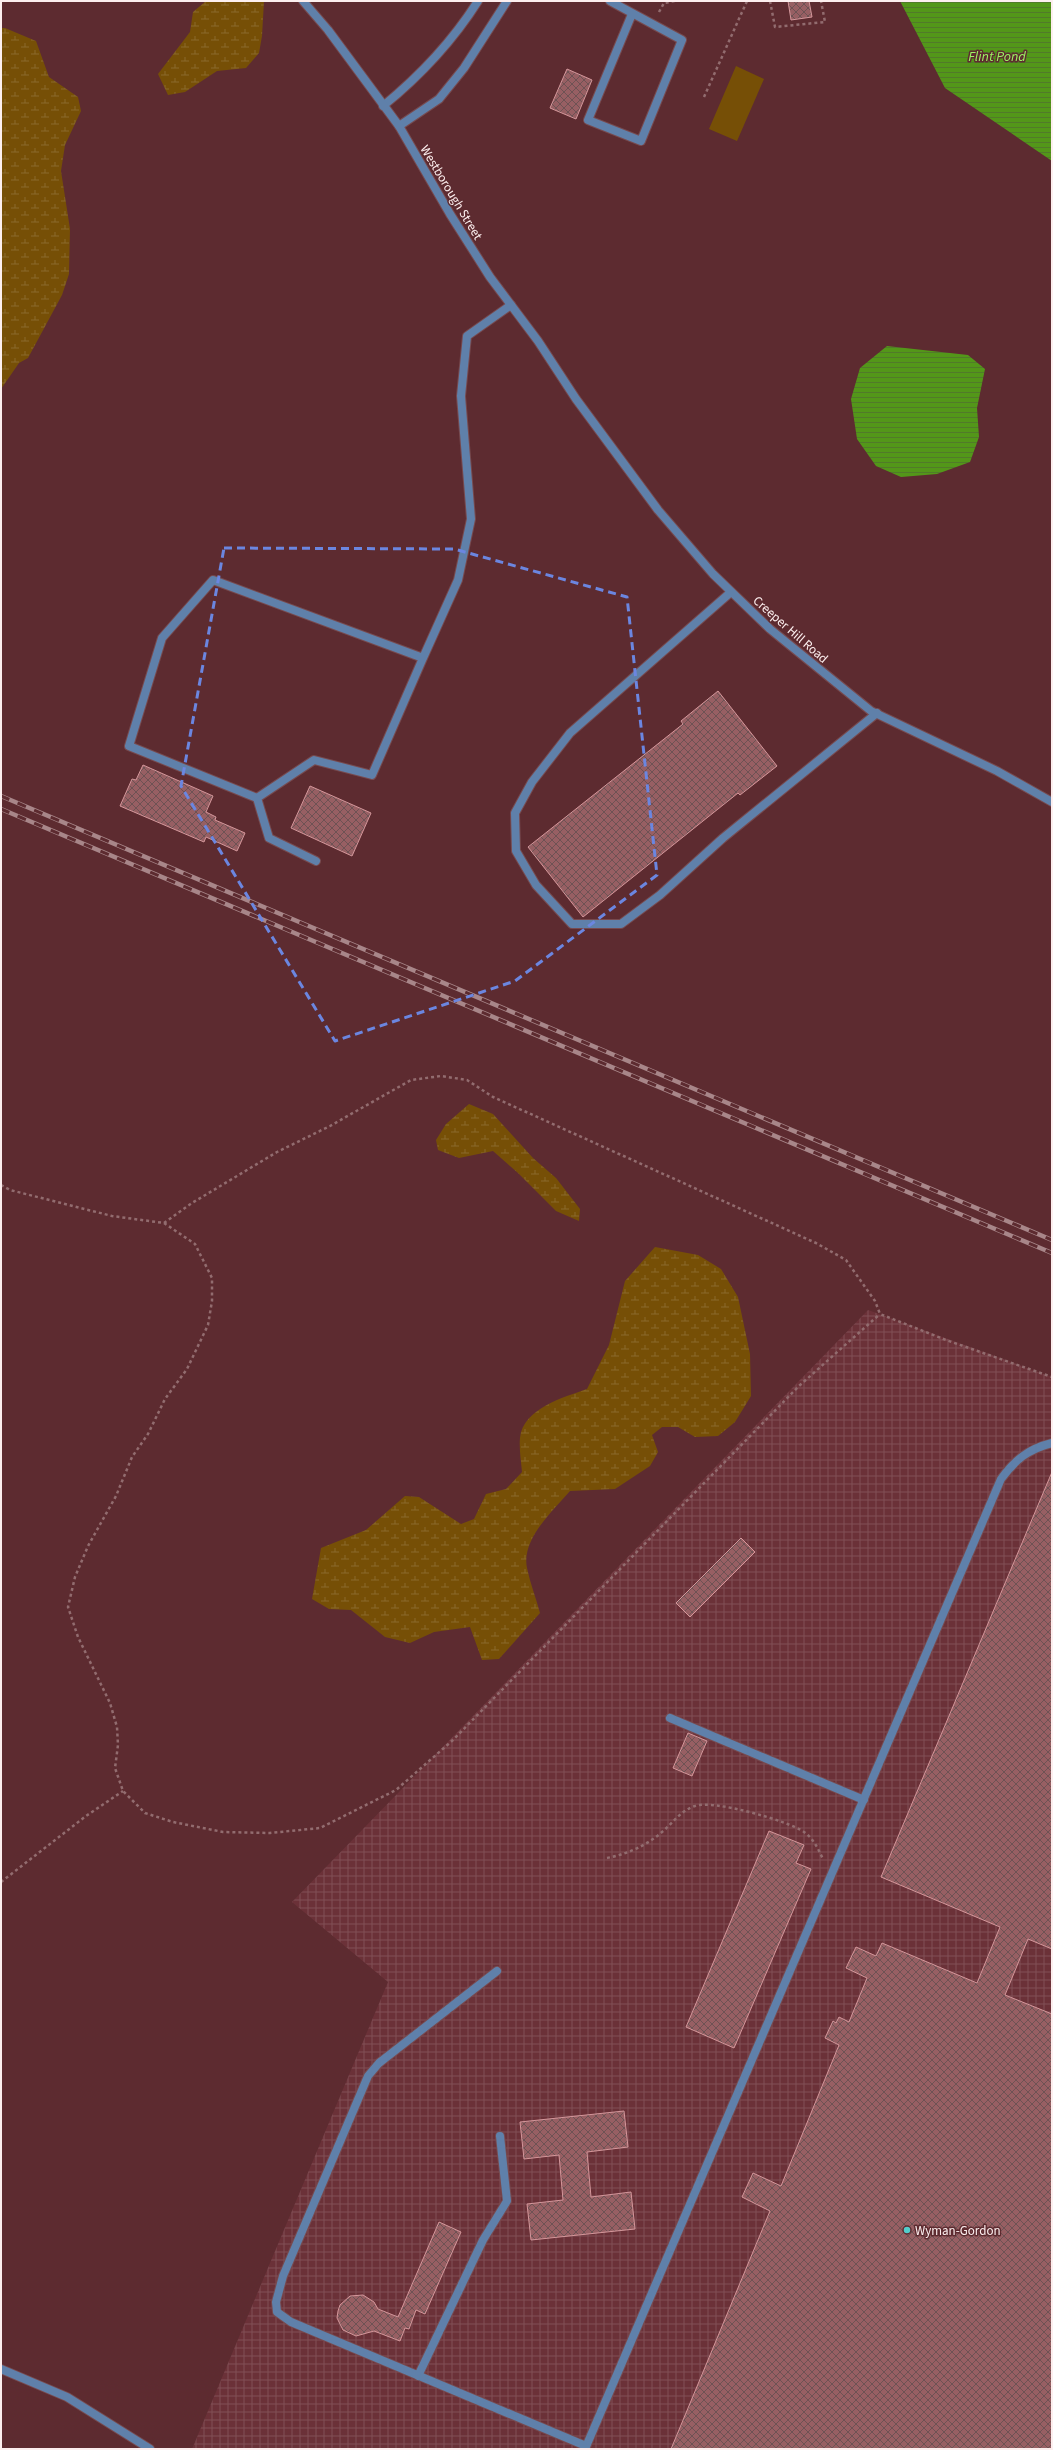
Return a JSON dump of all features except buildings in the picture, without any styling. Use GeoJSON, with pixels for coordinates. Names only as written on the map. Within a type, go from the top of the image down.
{"type":"FeatureCollection","features":[{"type":"Feature","properties":{"kind":"street","name":"Westborough Street"},"geometry":{"type":"LineString","coordinates":[[303,1],[328,30],[399,126],[450,214],[576,399]]}},
{"type":"Feature","properties":{"kind":"street"},"geometry":{"type":"LineString","coordinates":[[383,106],[416,79],[449,42],[478,1]]}},
{"type":"Feature","properties":{"kind":"street"},"geometry":{"type":"LineString","coordinates":[[399,126],[438,99],[464,68],[507,1]]}},
{"type":"Feature","properties":{"kind":"street"},"geometry":{"type":"LineString","coordinates":[[610,1],[682,40],[641,141],[588,120],[632,14]]}},
{"type":"Feature","properties":{"kind":"street"},"geometry":{"type":"LineString","coordinates":[[257,798],[314,760],[372,775],[458,580],[472,519],[461,396],[467,336],[511,305]]}},
{"type":"Feature","properties":{"kind":"street","name":"Creeper Hill Road"},"geometry":{"type":"LineString","coordinates":[[576,399],[658,510],[713,574],[777,635],[832,680],[877,713],[997,771],[1052,802]]}},
{"type":"Feature","properties":{"kind":"street"},"geometry":{"type":"LineString","coordinates":[[257,798],[129,746],[162,638],[213,580],[423,658]]}},
{"type":"Feature","properties":{"kind":"street"},"geometry":{"type":"LineString","coordinates":[[731,592],[570,733],[532,782],[515,813],[516,851],[536,885],[572,924],[621,924],[660,895],[723,838],[877,713]]}},
{"type":"Feature","properties":{"kind":"street"},"geometry":{"type":"LineString","coordinates":[[257,798],[269,838],[316,861]]}},
{"type":"Feature","properties":{"kind":"street"},"geometry":{"type":"LineString","coordinates":[[497,1971],[384,2059],[368,2076],[283,2276],[276,2302],[277,2312],[291,2322],[586,2448],[1001,1479],[1012,1464],[1024,1453],[1052,1443]]}},
{"type":"Feature","properties":{"kind":"street"},"geometry":{"type":"LineString","coordinates":[[670,1718],[864,1800]]}},
{"type":"Feature","properties":{"kind":"street"},"geometry":{"type":"LineString","coordinates":[[418,2376],[483,2240],[507,2201],[500,2136]]}},
{"type":"Feature","properties":{"kind":"street"},"geometry":{"type":"LineString","coordinates":[[1,2369],[67,2397],[150,2449]]}},
{"type":"Feature","properties":{"kind":"path"},"geometry":{"type":"LineString","coordinates":[[652,25],[664,3],[676,1]]}},
{"type":"Feature","properties":{"kind":"path"},"geometry":{"type":"LineString","coordinates":[[704,97],[747,1]]}},
{"type":"Feature","properties":{"kind":"path"},"geometry":{"type":"LineString","coordinates":[[770,1],[775,27],[825,22],[821,1]]}},
{"type":"Feature","properties":{"kind":"path"},"geometry":{"type":"LineString","coordinates":[[164,1223],[192,1202],[277,1152],[330,1126],[411,1080],[440,1076],[467,1080],[493,1097],[816,1243],[846,1260],[875,1301],[880,1314],[946,1340],[1052,1378]]}},
{"type":"Feature","properties":{"kind":"path"},"geometry":{"type":"LineString","coordinates":[[1,1186],[112,1216],[164,1223],[195,1244],[212,1278],[212,1301],[208,1325],[186,1369],[165,1399],[148,1434],[132,1457],[116,1496],[88,1546],[75,1577],[68,1607],[94,1672],[110,1703],[117,1727],[118,1745],[115,1768],[123,1791],[146,1813],[173,1822],[222,1832],[270,1833],[320,1828],[396,1790],[458,1734],[799,1386],[880,1314]]}},
{"type":"Feature","properties":{"kind":"path"},"geometry":{"type":"LineString","coordinates":[[1,1882],[86,1816],[123,1791]]}},
{"type":"Feature","properties":{"kind":"path"},"geometry":{"type":"LineString","coordinates":[[607,1858],[625,1855],[645,1844],[662,1832],[678,1815],[696,1805],[716,1805],[777,1820],[803,1831],[813,1840],[832,1875]]}},
{"type":"Feature","properties":{"kind":"highlighted area"},"geometry":{"type":"Polygon","coordinates":[[[224,548],[454,549],[627,597],[657,875],[515,981],[335,1041],[181,786],[224,548]]]}},
{"type":"Feature","properties":{"kind":"shaded area","name":"Wyman-Gordon"},"geometry":{"type":"Polygon","coordinates":[[[868,1310],[1052,1377],[1052,2449],[192,2449],[388,1982],[292,1902],[868,1310]]]}},
{"type":"Feature","properties":{"kind":"green space"},"geometry":{"type":"Polygon","coordinates":[[[206,1],[264,1],[262,36],[259,53],[246,68],[217,71],[185,92],[168,95],[158,74],[190,32],[193,12],[206,1]]]}},
{"type":"Feature","properties":{"kind":"green space"},"geometry":{"type":"Polygon","coordinates":[[[1,28],[5,28],[36,41],[49,77],[78,97],[81,111],[65,145],[61,171],[70,229],[69,274],[62,295],[28,358],[19,363],[1,389],[1,28]]]}},
{"type":"Feature","properties":{"kind":"green space"},"geometry":{"type":"Polygon","coordinates":[[[736,66],[764,79],[737,141],[709,129],[736,66]]]}},
{"type":"Feature","properties":{"kind":"green space"},"geometry":{"type":"Polygon","coordinates":[[[469,1104],[493,1114],[533,1158],[556,1178],[580,1209],[579,1221],[556,1211],[518,1173],[493,1151],[459,1158],[438,1150],[436,1140],[446,1124],[469,1104]]]}},
{"type":"Feature","properties":{"kind":"green space"},"geometry":{"type":"Polygon","coordinates":[[[655,1247],[698,1255],[721,1269],[738,1297],[750,1354],[751,1396],[735,1422],[718,1436],[695,1437],[678,1427],[662,1427],[652,1435],[658,1452],[650,1466],[615,1489],[570,1491],[547,1517],[533,1536],[526,1557],[527,1568],[540,1613],[499,1659],[482,1660],[470,1627],[434,1632],[410,1643],[385,1637],[351,1610],[329,1609],[312,1599],[321,1548],[366,1530],[405,1496],[419,1497],[461,1524],[474,1519],[486,1494],[506,1489],[522,1472],[520,1438],[523,1428],[537,1411],[546,1405],[587,1389],[609,1345],[625,1281],[655,1247]]]}},
{"type":"Feature","properties":{"kind":"water","name":"Flint Pond"},"geometry":{"type":"Polygon","coordinates":[[[900,1],[1052,1],[1052,161],[945,88],[900,1]]]}},
{"type":"Feature","properties":{"kind":"water"},"geometry":{"type":"Polygon","coordinates":[[[887,346],[968,355],[985,369],[977,408],[979,437],[970,462],[937,474],[901,477],[876,466],[857,439],[851,399],[860,368],[887,346]]]}},
{"type":"Feature","properties":{"kind":"railway"},"geometry":{"type":"LineString","coordinates":[[1,796],[1052,1240]]}},
{"type":"Feature","properties":{"kind":"railway"},"geometry":{"type":"LineString","coordinates":[[1,809],[1052,1253]]}},
{"type":"Feature","properties":{"kind":"place","name":"Wyman-Gordon"},"geometry":{"type":"Point","coordinates":[907,2230]}}]}
